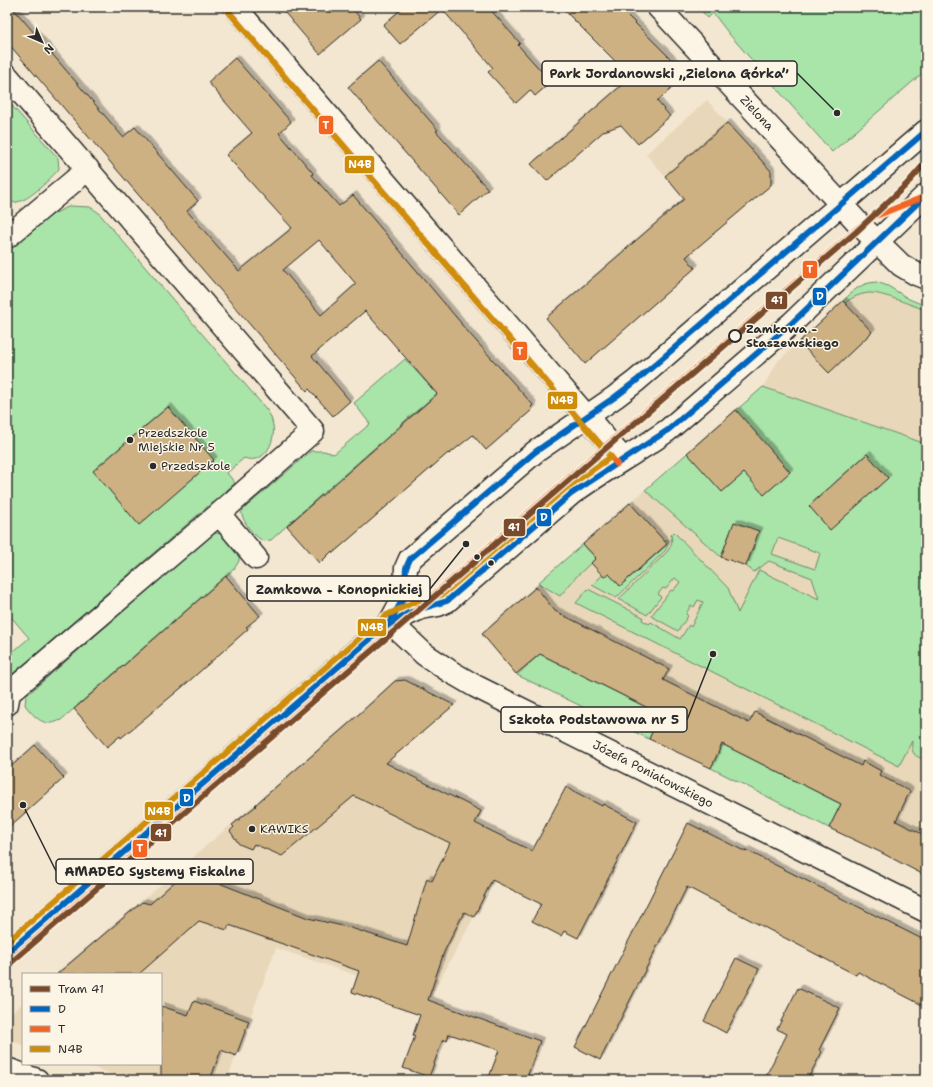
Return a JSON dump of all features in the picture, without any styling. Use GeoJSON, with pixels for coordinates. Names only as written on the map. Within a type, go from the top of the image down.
{"type":"FeatureCollection","features":[{"type":"Feature","properties":{"kind":"street"},"geometry":{"type":"LineString","coordinates":[[235,7],[623,459]]}},
{"type":"Feature","properties":{"kind":"street","name":"Zielona"},"geometry":{"type":"LineString","coordinates":[[658,7],[813,173],[840,205],[901,265],[926,278]]}},
{"type":"Feature","properties":{"kind":"street"},"geometry":{"type":"LineString","coordinates":[[7,76],[313,431],[219,514],[9,693],[7,704]]}},
{"type":"Feature","properties":{"kind":"street"},"geometry":{"type":"LineString","coordinates":[[390,622],[404,598],[406,568],[410,559],[528,457],[554,437],[636,381],[926,131]]}},
{"type":"Feature","properties":{"kind":"street"},"geometry":{"type":"LineString","coordinates":[[7,237],[88,169]]}},
{"type":"Feature","properties":{"kind":"street"},"geometry":{"type":"LineString","coordinates":[[7,953],[390,622],[421,608],[438,605],[447,601],[571,494],[668,430],[792,323],[926,194]]}},
{"type":"Feature","properties":{"kind":"street"},"geometry":{"type":"LineString","coordinates":[[219,514],[256,558]]}},
{"type":"Feature","properties":{"kind":"street","name":"Józefa Poniatowskiego"},"geometry":{"type":"LineString","coordinates":[[390,622],[424,654],[476,686],[926,911]]}},
{"type":"Feature","properties":{"kind":"street"},"geometry":{"type":"LineString","coordinates":[[7,1069],[37,1080]]}},
{"type":"Feature","properties":{"kind":"shaded area"},"geometry":{"type":"Polygon","coordinates":[[[707,100],[771,171],[770,188],[767,188],[713,233],[646,154],[707,100]]]}},
{"type":"Feature","properties":{"kind":"shaded area"},"geometry":{"type":"Polygon","coordinates":[[[872,293],[926,310],[926,444],[763,387],[778,361],[843,301],[845,303],[849,299],[860,294],[872,293]]]}},
{"type":"Feature","properties":{"kind":"shaded area"},"geometry":{"type":"Polygon","coordinates":[[[926,445],[926,819],[919,832],[921,833],[905,865],[711,768],[517,675],[482,634],[645,490],[820,553],[926,445]]]}},
{"type":"Feature","properties":{"kind":"shaded area"},"geometry":{"type":"Polygon","coordinates":[[[340,731],[354,746],[499,865],[474,917],[429,1000],[276,948],[227,1080],[130,1080],[85,1065],[162,1065],[162,973],[58,973],[340,731]]]}},
{"type":"Feature","properties":{"kind":"shaded area"},"geometry":{"type":"Polygon","coordinates":[[[22,1004],[22,1045],[7,1039],[7,1017],[22,1004]]]}},
{"type":"Feature","properties":{"kind":"green space"},"geometry":{"type":"Polygon","coordinates":[[[698,7],[926,7],[926,70],[832,152],[730,35],[713,13],[708,18],[698,7]]]}},
{"type":"Feature","properties":{"kind":"green space"},"geometry":{"type":"Polygon","coordinates":[[[7,100],[58,158],[59,169],[34,193],[15,202],[7,202],[7,100]]]}},
{"type":"Feature","properties":{"kind":"green space","name":"Przedszkole Miejskie Nr 5"},"geometry":{"type":"Polygon","coordinates":[[[70,206],[90,207],[98,212],[267,410],[272,421],[273,436],[264,455],[258,458],[244,458],[227,473],[235,483],[13,674],[7,677],[7,657],[29,638],[7,612],[7,249],[41,220],[70,206]]]}},
{"type":"Feature","properties":{"kind":"green space"},"geometry":{"type":"Polygon","coordinates":[[[877,282],[888,286],[909,299],[926,306],[926,310],[890,297],[871,293],[854,297],[845,303],[843,301],[854,290],[861,286],[877,282]]]}},
{"type":"Feature","properties":{"kind":"green space"},"geometry":{"type":"Polygon","coordinates":[[[405,359],[437,394],[400,425],[404,430],[383,448],[379,444],[343,476],[347,480],[326,498],[322,494],[271,540],[263,541],[255,535],[245,522],[241,513],[246,507],[311,451],[324,451],[334,454],[370,424],[354,403],[405,359]]]}},
{"type":"Feature","properties":{"kind":"green space"},"geometry":{"type":"Polygon","coordinates":[[[763,387],[926,444],[926,760],[914,754],[912,749],[912,741],[899,766],[576,603],[588,589],[643,617],[642,620],[649,624],[651,622],[680,639],[689,625],[691,627],[703,602],[698,600],[694,607],[691,605],[686,614],[688,616],[678,631],[651,616],[671,590],[673,591],[680,582],[675,578],[666,589],[663,588],[658,594],[661,597],[647,615],[619,599],[667,552],[670,548],[672,540],[671,535],[674,532],[728,588],[738,613],[759,570],[819,599],[812,578],[769,561],[754,572],[746,566],[755,542],[730,533],[721,557],[645,490],[763,387]],[[778,538],[772,554],[815,569],[820,553],[778,538]]]}},
{"type":"Feature","properties":{"kind":"green space"},"geometry":{"type":"Polygon","coordinates":[[[213,533],[225,534],[239,549],[239,561],[234,569],[61,720],[53,723],[47,723],[43,722],[33,714],[25,705],[26,696],[213,533]]]}},
{"type":"Feature","properties":{"kind":"green space"},"geometry":{"type":"Polygon","coordinates":[[[667,539],[669,543],[665,551],[616,598],[592,585],[607,571],[620,586],[667,545],[664,541],[667,539]]]}},
{"type":"Feature","properties":{"kind":"green space"},"geometry":{"type":"Polygon","coordinates":[[[583,544],[596,558],[576,577],[560,596],[538,583],[583,544]]]}},
{"type":"Feature","properties":{"kind":"green space"},"geometry":{"type":"Polygon","coordinates":[[[540,654],[660,714],[649,739],[517,675],[540,654]]]}},
{"type":"Feature","properties":{"kind":"green space"},"geometry":{"type":"Polygon","coordinates":[[[722,744],[841,804],[829,828],[711,768],[722,744]]]}},
{"type":"Feature","properties":{"kind":"building"},"geometry":{"type":"Polygon","coordinates":[[[7,7],[12,7],[123,137],[135,127],[198,201],[187,211],[239,271],[292,228],[226,155],[252,133],[208,82],[235,58],[291,122],[279,133],[313,173],[312,175],[339,206],[353,195],[461,324],[533,405],[531,407],[533,409],[486,450],[473,435],[449,454],[448,453],[333,553],[332,551],[320,563],[287,526],[437,394],[365,311],[312,356],[350,401],[333,416],[309,389],[307,391],[7,42],[7,7]],[[319,240],[283,270],[321,315],[356,284],[319,240]]]}},
{"type":"Feature","properties":{"kind":"building"},"geometry":{"type":"Polygon","coordinates":[[[280,7],[351,7],[361,19],[320,54],[280,7]]]}},
{"type":"Feature","properties":{"kind":"building"},"geometry":{"type":"Polygon","coordinates":[[[404,7],[488,7],[520,43],[518,45],[551,82],[535,96],[530,90],[516,103],[488,72],[493,68],[442,9],[400,44],[383,25],[404,7]]]}},
{"type":"Feature","properties":{"kind":"building"},"geometry":{"type":"Polygon","coordinates":[[[561,7],[619,7],[686,76],[657,101],[670,116],[638,144],[621,125],[604,131],[547,181],[531,164],[631,77],[561,7]]]}},
{"type":"Feature","properties":{"kind":"building"},"geometry":{"type":"Polygon","coordinates":[[[378,61],[438,130],[436,131],[488,189],[459,215],[348,87],[378,61]]]}},
{"type":"Feature","properties":{"kind":"building"},"geometry":{"type":"Polygon","coordinates":[[[727,123],[771,171],[771,185],[686,257],[695,268],[585,364],[546,318],[684,199],[665,176],[727,123]]]}},
{"type":"Feature","properties":{"kind":"building"},"geometry":{"type":"Polygon","coordinates":[[[843,301],[872,332],[829,373],[799,342],[843,301]]]}},
{"type":"Feature","properties":{"kind":"building","name":"Przedszkole"},"geometry":{"type":"Polygon","coordinates":[[[168,407],[214,460],[139,525],[93,471],[168,407]]]}},
{"type":"Feature","properties":{"kind":"building"},"geometry":{"type":"Polygon","coordinates":[[[736,410],[790,472],[764,495],[744,473],[722,492],[687,453],[736,410]]]}},
{"type":"Feature","properties":{"kind":"building"},"geometry":{"type":"Polygon","coordinates":[[[867,454],[888,478],[830,530],[809,506],[867,454]]]}},
{"type":"Feature","properties":{"kind":"building"},"geometry":{"type":"Polygon","coordinates":[[[630,503],[667,544],[620,586],[609,574],[604,577],[591,563],[596,558],[583,544],[630,503]]]}},
{"type":"Feature","properties":{"kind":"building"},"geometry":{"type":"Polygon","coordinates":[[[734,522],[759,531],[746,566],[721,557],[734,522]]]}},
{"type":"Feature","properties":{"kind":"building"},"geometry":{"type":"Polygon","coordinates":[[[226,576],[260,616],[246,627],[248,629],[180,689],[121,738],[120,736],[107,747],[74,709],[226,576]]]}},
{"type":"Feature","properties":{"kind":"building"},"geometry":{"type":"Polygon","coordinates":[[[536,587],[555,611],[669,669],[663,680],[749,723],[755,712],[861,766],[863,761],[881,771],[879,775],[910,791],[896,821],[926,836],[926,876],[829,828],[841,804],[722,744],[711,768],[649,739],[660,714],[540,654],[516,674],[482,634],[536,587]]]}},
{"type":"Feature","properties":{"kind":"building"},"geometry":{"type":"Polygon","coordinates":[[[405,680],[454,705],[386,763],[481,811],[475,823],[532,851],[566,787],[637,822],[578,938],[564,931],[561,936],[532,921],[541,904],[492,880],[474,917],[464,912],[444,952],[428,1000],[540,1041],[526,1080],[488,1080],[499,1050],[449,1034],[447,1041],[443,1039],[429,1077],[403,1068],[415,1036],[413,1035],[420,1015],[352,992],[359,971],[229,925],[227,930],[199,921],[140,973],[58,973],[142,902],[150,904],[182,875],[219,883],[308,918],[351,928],[407,946],[427,878],[432,881],[450,843],[354,796],[282,856],[254,844],[251,849],[239,844],[230,831],[234,827],[232,825],[256,806],[255,805],[395,681],[405,680]]]}},
{"type":"Feature","properties":{"kind":"building"},"geometry":{"type":"Polygon","coordinates":[[[35,745],[64,778],[7,829],[7,770],[35,745]]]}},
{"type":"Feature","properties":{"kind":"building"},"geometry":{"type":"Polygon","coordinates":[[[688,823],[746,852],[746,850],[926,941],[926,1007],[858,972],[856,975],[687,887],[600,1060],[575,1047],[688,823]]]}},
{"type":"Feature","properties":{"kind":"building"},"geometry":{"type":"Polygon","coordinates":[[[736,958],[759,969],[726,1033],[704,1021],[736,958]]]}},
{"type":"Feature","properties":{"kind":"building"},"geometry":{"type":"Polygon","coordinates":[[[798,988],[840,1008],[819,1050],[822,1052],[807,1080],[764,1080],[787,1034],[777,1029],[798,988]]]}},
{"type":"Feature","properties":{"kind":"building"},"geometry":{"type":"Polygon","coordinates":[[[194,1001],[249,1021],[236,1056],[221,1050],[210,1080],[161,1080],[162,1006],[188,1015],[194,1001]]]}},
{"type":"Feature","properties":{"kind":"tram line","name":"41"},"geometry":{"type":"LineString","coordinates":[[7,966],[856,232],[906,185],[926,162]]}},
{"type":"Feature","properties":{"kind":"transit line","name":"T"},"geometry":{"type":"LineString","coordinates":[[229,12],[617,464]]}},
{"type":"Feature","properties":{"kind":"transit line","name":"N4B"},"geometry":{"type":"LineString","coordinates":[[7,942],[385,616],[418,600],[436,597],[443,594],[566,488],[611,457],[229,12]]}},
{"type":"Feature","properties":{"kind":"transit line","name":"D"},"geometry":{"type":"LineString","coordinates":[[7,953],[390,622],[404,597],[406,568],[410,559],[535,452],[636,381],[926,131]]}},
{"type":"Feature","properties":{"kind":"transit line","name":"D"},"geometry":{"type":"LineString","coordinates":[[376,634],[408,613],[447,601],[571,494],[668,430],[792,323],[926,195]]}},
{"type":"Feature","properties":{"kind":"transit line","name":"T"},"geometry":{"type":"LineString","coordinates":[[12,959],[860,226],[876,216],[926,196]]}},
{"type":"Feature","properties":{"kind":"place","name":"Park Jordanowski „Zielona Górka”"},"geometry":{"type":"Point","coordinates":[837,113]}},
{"type":"Feature","properties":{"kind":"place","name":"Zamkowa - Staszewskiego"},"geometry":{"type":"Point","coordinates":[735,336]}},
{"type":"Feature","properties":{"kind":"place","name":"Przedszkole Miejskie Nr 5"},"geometry":{"type":"Point","coordinates":[130,440]}},
{"type":"Feature","properties":{"kind":"place","name":"Przedszkole"},"geometry":{"type":"Point","coordinates":[153,466]}},
{"type":"Feature","properties":{"kind":"place","name":"Zamkowa - Konopnickiej"},"geometry":{"type":"Point","coordinates":[466,544]}},
{"type":"Feature","properties":{"kind":"place","name":"Szkoła Podstawowa nr 5"},"geometry":{"type":"Point","coordinates":[713,654]}},
{"type":"Feature","properties":{"kind":"place","name":"AMADEO Systemy Fiskalne"},"geometry":{"type":"Point","coordinates":[23,805]}},
{"type":"Feature","properties":{"kind":"place","name":"KAWIKS"},"geometry":{"type":"Point","coordinates":[252,829]}}]}
